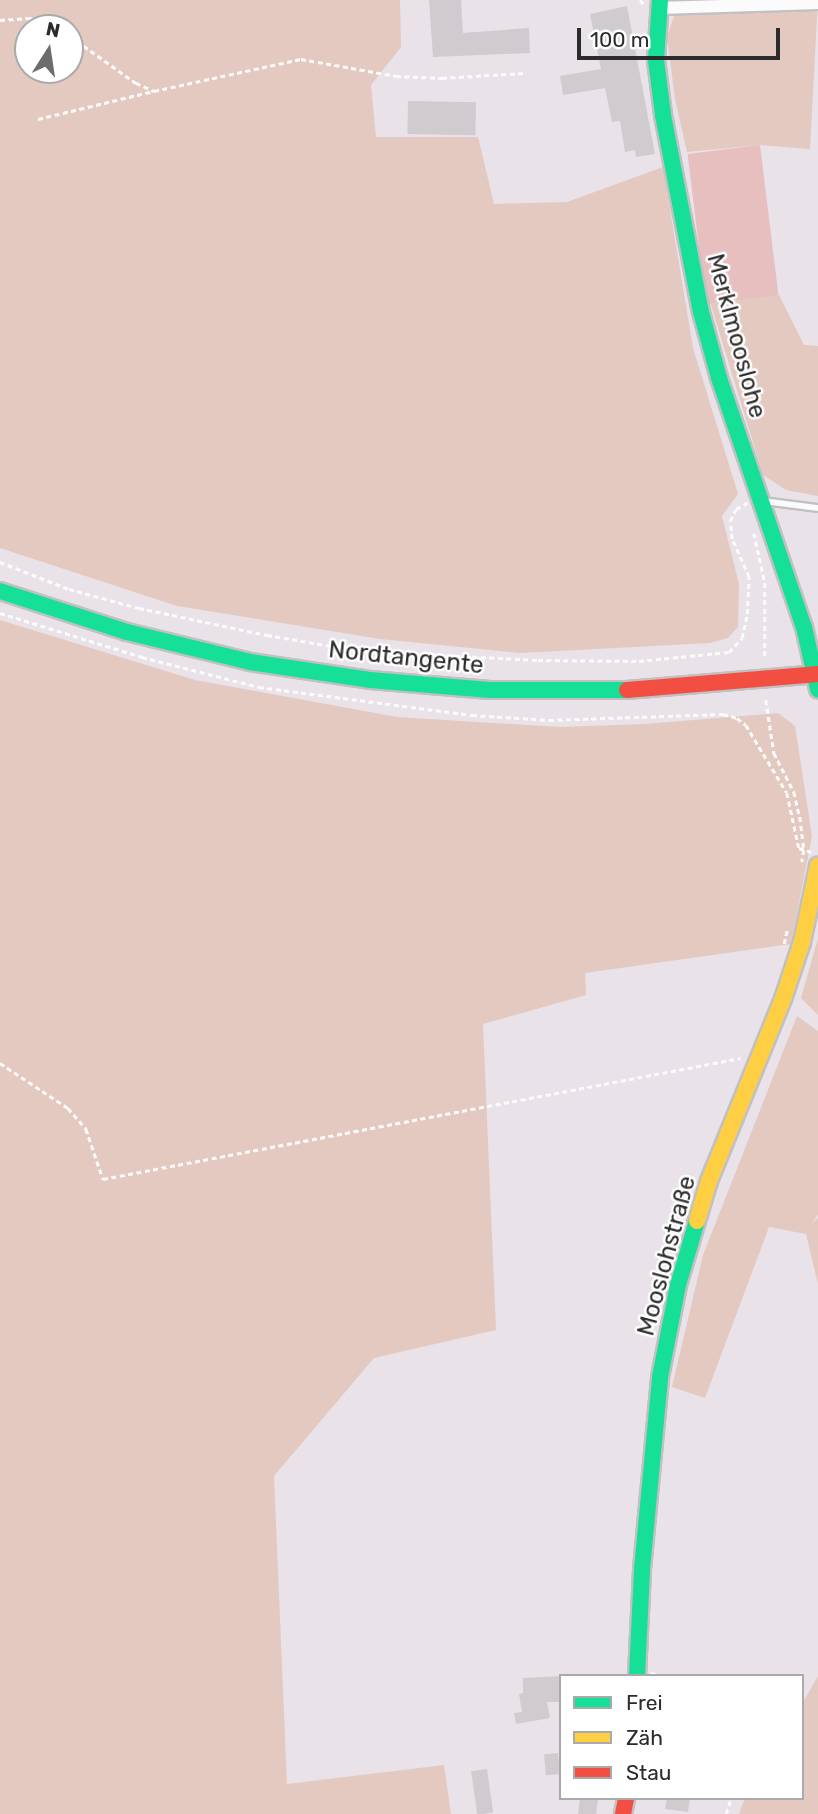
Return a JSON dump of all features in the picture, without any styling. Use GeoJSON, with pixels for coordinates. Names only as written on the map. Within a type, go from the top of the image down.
{"type":"FeatureCollection","features":[{"type":"Feature","properties":{"kind":"street"},"geometry":{"type":"LineString","coordinates":[[659,4],[818,3]]}},
{"type":"Feature","properties":{"kind":"street","name":"Merklmooslohe"},"geometry":{"type":"LineString","coordinates":[[659,4],[656,60],[663,115],[701,312],[754,502],[804,627],[817,679]]}},
{"type":"Feature","properties":{"kind":"street","name":"Nordtangente"},"geometry":{"type":"LineString","coordinates":[[0,591],[127,632],[250,662],[370,680],[490,690],[639,690],[817,679]]}},
{"type":"Feature","properties":{"kind":"street","name":"Mooslohstraße"},"geometry":{"type":"LineString","coordinates":[[637,1674],[657,1412],[669,1327],[678,1286],[709,1181],[759,1060],[802,942],[818,866]]}},
{"type":"Feature","properties":{"kind":"lane"},"geometry":{"type":"LineString","coordinates":[[754,502],[818,508]]}},
{"type":"Feature","properties":{"kind":"path"},"geometry":{"type":"LineString","coordinates":[[84,46],[136,83],[154,91]]}},
{"type":"Feature","properties":{"kind":"path"},"geometry":{"type":"LineString","coordinates":[[38,119],[301,59],[396,76],[442,78],[524,73]]}},
{"type":"Feature","properties":{"kind":"path"},"geometry":{"type":"LineString","coordinates":[[0,562],[69,589],[139,608],[267,635],[362,651],[538,660],[639,661],[729,652],[742,638],[747,614],[749,577],[732,539],[730,521],[736,509],[754,502]]}},
{"type":"Feature","properties":{"kind":"path"},"geometry":{"type":"LineString","coordinates":[[0,614],[142,657],[258,687],[359,702],[472,716],[549,720],[723,714],[737,718],[746,725],[787,793],[799,848],[818,853]]}},
{"type":"Feature","properties":{"kind":"path"},"geometry":{"type":"LineString","coordinates":[[0,1063],[68,1108],[86,1129],[103,1179],[744,1057],[759,1060]]}},
{"type":"Feature","properties":{"kind":"shaded area"},"geometry":{"type":"Polygon","coordinates":[[[0,0],[400,0],[401,47],[371,85],[376,137],[478,137],[494,204],[567,202],[663,167],[693,348],[738,494],[722,516],[739,584],[738,627],[728,638],[710,643],[521,653],[380,639],[177,606],[0,548],[0,0]]]}},
{"type":"Feature","properties":{"kind":"shaded area"},"geometry":{"type":"Polygon","coordinates":[[[680,0],[818,0],[810,149],[760,145],[687,152],[675,99],[667,36],[680,0]]]}},
{"type":"Feature","properties":{"kind":"shaded area"},"geometry":{"type":"Polygon","coordinates":[[[760,145],[778,295],[706,304],[688,154],[760,145]]]}},
{"type":"Feature","properties":{"kind":"shaded area"},"geometry":{"type":"Polygon","coordinates":[[[706,289],[779,295],[804,345],[818,346],[818,496],[786,490],[763,475],[706,289]]]}},
{"type":"Feature","properties":{"kind":"shaded area"},"geometry":{"type":"Polygon","coordinates":[[[0,620],[195,680],[397,717],[560,727],[645,724],[778,713],[795,726],[812,836],[791,944],[585,973],[586,995],[483,1024],[496,1330],[374,1358],[274,1476],[287,1784],[444,1765],[451,1814],[0,1814],[0,620]]]}},
{"type":"Feature","properties":{"kind":"shaded area"},"geometry":{"type":"Polygon","coordinates":[[[818,938],[818,1015],[801,998],[818,938]]]}},
{"type":"Feature","properties":{"kind":"shaded area"},"geometry":{"type":"Polygon","coordinates":[[[797,1016],[818,1031],[818,1214],[812,1224],[818,1218],[818,1284],[806,1234],[769,1227],[705,1398],[672,1387],[703,1255],[797,1016]]]}},
{"type":"Feature","properties":{"kind":"shaded area"},"geometry":{"type":"Polygon","coordinates":[[[818,1676],[818,1814],[739,1814],[744,1800],[804,1800],[804,1700],[818,1676]]]}},
{"type":"Feature","properties":{"kind":"building"},"geometry":{"type":"Polygon","coordinates":[[[429,0],[461,0],[463,33],[529,28],[530,53],[433,57],[429,0]]]}},
{"type":"Feature","properties":{"kind":"building"},"geometry":{"type":"Polygon","coordinates":[[[627,6],[655,154],[636,157],[635,150],[625,152],[620,121],[612,122],[605,88],[563,95],[560,76],[601,69],[590,14],[627,6]]]}},
{"type":"Feature","properties":{"kind":"building"},"geometry":{"type":"Polygon","coordinates":[[[408,101],[476,102],[475,135],[407,134],[408,101]]]}},
{"type":"Feature","properties":{"kind":"building"},"geometry":{"type":"Polygon","coordinates":[[[559,1676],[559,1702],[547,1702],[550,1718],[516,1724],[514,1713],[522,1712],[519,1694],[523,1693],[523,1678],[559,1676]]]}},
{"type":"Feature","properties":{"kind":"building"},"geometry":{"type":"Polygon","coordinates":[[[558,1753],[559,1774],[546,1775],[544,1754],[558,1753]]]}},
{"type":"Feature","properties":{"kind":"building"},"geometry":{"type":"Polygon","coordinates":[[[487,1769],[493,1813],[477,1814],[471,1771],[487,1769]]]}},
{"type":"Feature","properties":{"kind":"building"},"geometry":{"type":"Polygon","coordinates":[[[580,1800],[598,1800],[596,1814],[578,1814],[580,1800]]]}},
{"type":"Feature","properties":{"kind":"building"},"geometry":{"type":"Polygon","coordinates":[[[667,1800],[690,1800],[688,1812],[665,1809],[667,1800]]]}},
{"type":"Feature","properties":{"kind":"traffic: fast"},"geometry":{"type":"LineString","coordinates":[[660,0],[656,60],[663,115],[701,312],[719,378],[804,627],[818,689]]}},
{"type":"Feature","properties":{"kind":"traffic: fast"},"geometry":{"type":"LineString","coordinates":[[0,591],[127,632],[250,662],[370,680],[490,690],[627,690]]}},
{"type":"Feature","properties":{"kind":"traffic: fast"},"geometry":{"type":"LineString","coordinates":[[637,1674],[642,1569],[660,1377],[678,1285],[697,1221]]}},
{"type":"Feature","properties":{"kind":"traffic: slow"},"geometry":{"type":"LineString","coordinates":[[697,1221],[709,1181],[783,999],[802,942],[818,866]]}},
{"type":"Feature","properties":{"kind":"traffic: jam"},"geometry":{"type":"LineString","coordinates":[[627,690],[818,674]]}},
{"type":"Feature","properties":{"kind":"traffic: jam"},"geometry":{"type":"LineString","coordinates":[[623,1814],[626,1800]]}}]}
